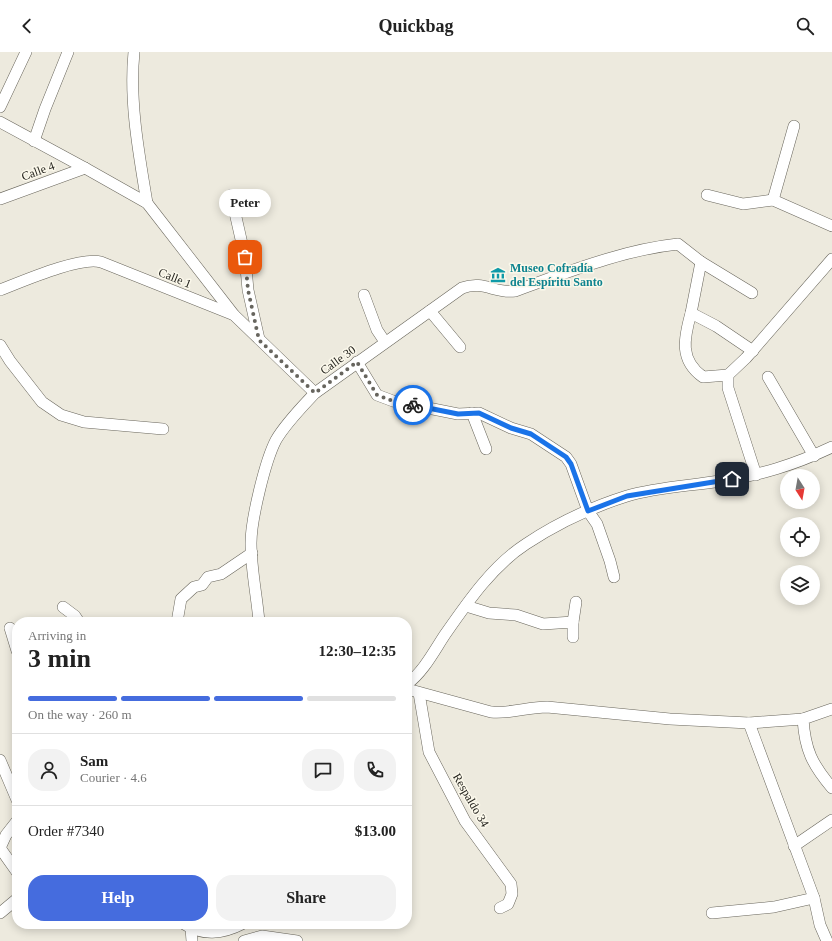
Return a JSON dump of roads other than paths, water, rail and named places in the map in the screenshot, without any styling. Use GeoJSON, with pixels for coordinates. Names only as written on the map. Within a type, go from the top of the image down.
{"type":"FeatureCollection","features":[{"type":"Feature","properties":{"kind":"street"},"geometry":{"type":"LineString","coordinates":[[0,107],[26,52]]}},
{"type":"Feature","properties":{"kind":"street"},"geometry":{"type":"LineString","coordinates":[[34,141],[44,109],[68,52]]}},
{"type":"Feature","properties":{"kind":"street"},"geometry":{"type":"LineString","coordinates":[[134,52],[132,70],[136,134],[147,203]]}},
{"type":"Feature","properties":{"kind":"street"},"geometry":{"type":"LineString","coordinates":[[0,122],[147,203],[234,315]]}},
{"type":"Feature","properties":{"kind":"street"},"geometry":{"type":"LineString","coordinates":[[773,200],[794,126]]}},
{"type":"Feature","properties":{"kind":"street","name":"Calle 4"},"geometry":{"type":"LineString","coordinates":[[0,199],[85,168]]}},
{"type":"Feature","properties":{"kind":"street"},"geometry":{"type":"LineString","coordinates":[[231,195],[245,257],[248,290],[259,340]]}},
{"type":"Feature","properties":{"kind":"street"},"geometry":{"type":"LineString","coordinates":[[707,195],[743,204],[773,200],[832,226]]}},
{"type":"Feature","properties":{"kind":"street","name":"Calle 30"},"geometry":{"type":"LineString","coordinates":[[258,617],[251,542],[261,488],[276,440],[315,393],[462,288],[470,285],[489,286],[505,293],[515,291],[574,269],[643,249],[678,244],[702,262],[752,293]]}},
{"type":"Feature","properties":{"kind":"street"},"geometry":{"type":"LineString","coordinates":[[702,262],[685,346],[687,360],[703,377],[728,375],[753,351],[832,259]]}},
{"type":"Feature","properties":{"kind":"street","name":"Calle 1"},"geometry":{"type":"LineString","coordinates":[[0,290],[63,267],[97,261],[234,315],[315,393]]}},
{"type":"Feature","properties":{"kind":"street"},"geometry":{"type":"LineString","coordinates":[[364,295],[377,330],[385,342]]}},
{"type":"Feature","properties":{"kind":"street"},"geometry":{"type":"LineString","coordinates":[[430,311],[460,347]]}},
{"type":"Feature","properties":{"kind":"street"},"geometry":{"type":"LineString","coordinates":[[691,313],[716,326],[753,351]]}},
{"type":"Feature","properties":{"kind":"street"},"geometry":{"type":"LineString","coordinates":[[0,345],[10,362],[42,402],[61,415],[84,422],[163,429]]}},
{"type":"Feature","properties":{"kind":"street"},"geometry":{"type":"LineString","coordinates":[[357,362],[377,395],[393,401],[458,414],[479,413],[511,428],[531,434],[566,457],[571,464],[588,511],[597,524],[614,577]]}},
{"type":"Feature","properties":{"kind":"street"},"geometry":{"type":"LineString","coordinates":[[728,375],[728,388],[756,475]]}},
{"type":"Feature","properties":{"kind":"street"},"geometry":{"type":"LineString","coordinates":[[768,377],[814,456]]}},
{"type":"Feature","properties":{"kind":"street"},"geometry":{"type":"LineString","coordinates":[[472,413],[486,449]]}},
{"type":"Feature","properties":{"kind":"street"},"geometry":{"type":"LineString","coordinates":[[412,680],[417,676],[466,606],[491,575],[509,556],[552,529],[588,511],[627,496],[756,475],[802,462],[832,447]]}},
{"type":"Feature","properties":{"kind":"street"},"geometry":{"type":"LineString","coordinates":[[178,617],[180,599],[194,588],[202,585],[208,577],[221,574],[252,553]]}},
{"type":"Feature","properties":{"kind":"street"},"geometry":{"type":"LineString","coordinates":[[573,637],[576,602]]}},
{"type":"Feature","properties":{"kind":"street"},"geometry":{"type":"LineString","coordinates":[[466,606],[489,613],[516,615],[543,624],[574,622]]}},
{"type":"Feature","properties":{"kind":"street"},"geometry":{"type":"LineString","coordinates":[[63,607],[76,617]]}},
{"type":"Feature","properties":{"kind":"street"},"geometry":{"type":"LineString","coordinates":[[10,628],[12,635]]}},
{"type":"Feature","properties":{"kind":"street"},"geometry":{"type":"LineString","coordinates":[[412,691],[492,712],[503,713],[530,708],[547,707],[670,719],[749,724],[803,719],[832,709]]}},
{"type":"Feature","properties":{"kind":"street","name":"Respaldo 34"},"geometry":{"type":"LineString","coordinates":[[419,693],[429,752],[465,821],[510,884],[512,894],[508,904],[500,908]]}},
{"type":"Feature","properties":{"kind":"street"},"geometry":{"type":"LineString","coordinates":[[803,719],[804,737],[808,754],[817,770],[832,788]]}},
{"type":"Feature","properties":{"kind":"street"},"geometry":{"type":"LineString","coordinates":[[749,724],[814,898],[820,925],[826,941]]}},
{"type":"Feature","properties":{"kind":"street"},"geometry":{"type":"LineString","coordinates":[[0,760],[12,788]]}},
{"type":"Feature","properties":{"kind":"street"},"geometry":{"type":"LineString","coordinates":[[794,846],[832,820]]}},
{"type":"Feature","properties":{"kind":"street"},"geometry":{"type":"LineString","coordinates":[[12,827],[6,835],[0,848],[12,865]]}},
{"type":"Feature","properties":{"kind":"street"},"geometry":{"type":"LineString","coordinates":[[712,914],[774,907],[814,898]]}},
{"type":"Feature","properties":{"kind":"street"},"geometry":{"type":"LineString","coordinates":[[0,913],[12,903]]}},
{"type":"Feature","properties":{"kind":"street"},"geometry":{"type":"LineString","coordinates":[[188,929],[192,941]]}},
{"type":"Feature","properties":{"kind":"street"},"geometry":{"type":"LineString","coordinates":[[194,929],[204,933],[229,931],[233,929]]}},
{"type":"Feature","properties":{"kind":"street"},"geometry":{"type":"LineString","coordinates":[[229,931],[244,941],[262,936],[297,941]]}},
{"type":"Feature","properties":{"kind":"place","name":"Peter"},"geometry":{"type":"Point","coordinates":[245,257]}},
{"type":"Feature","properties":{"kind":"place","name":"Museo Cofradía del Espíritu Santo"},"geometry":{"type":"Point","coordinates":[498,275]}}]}
